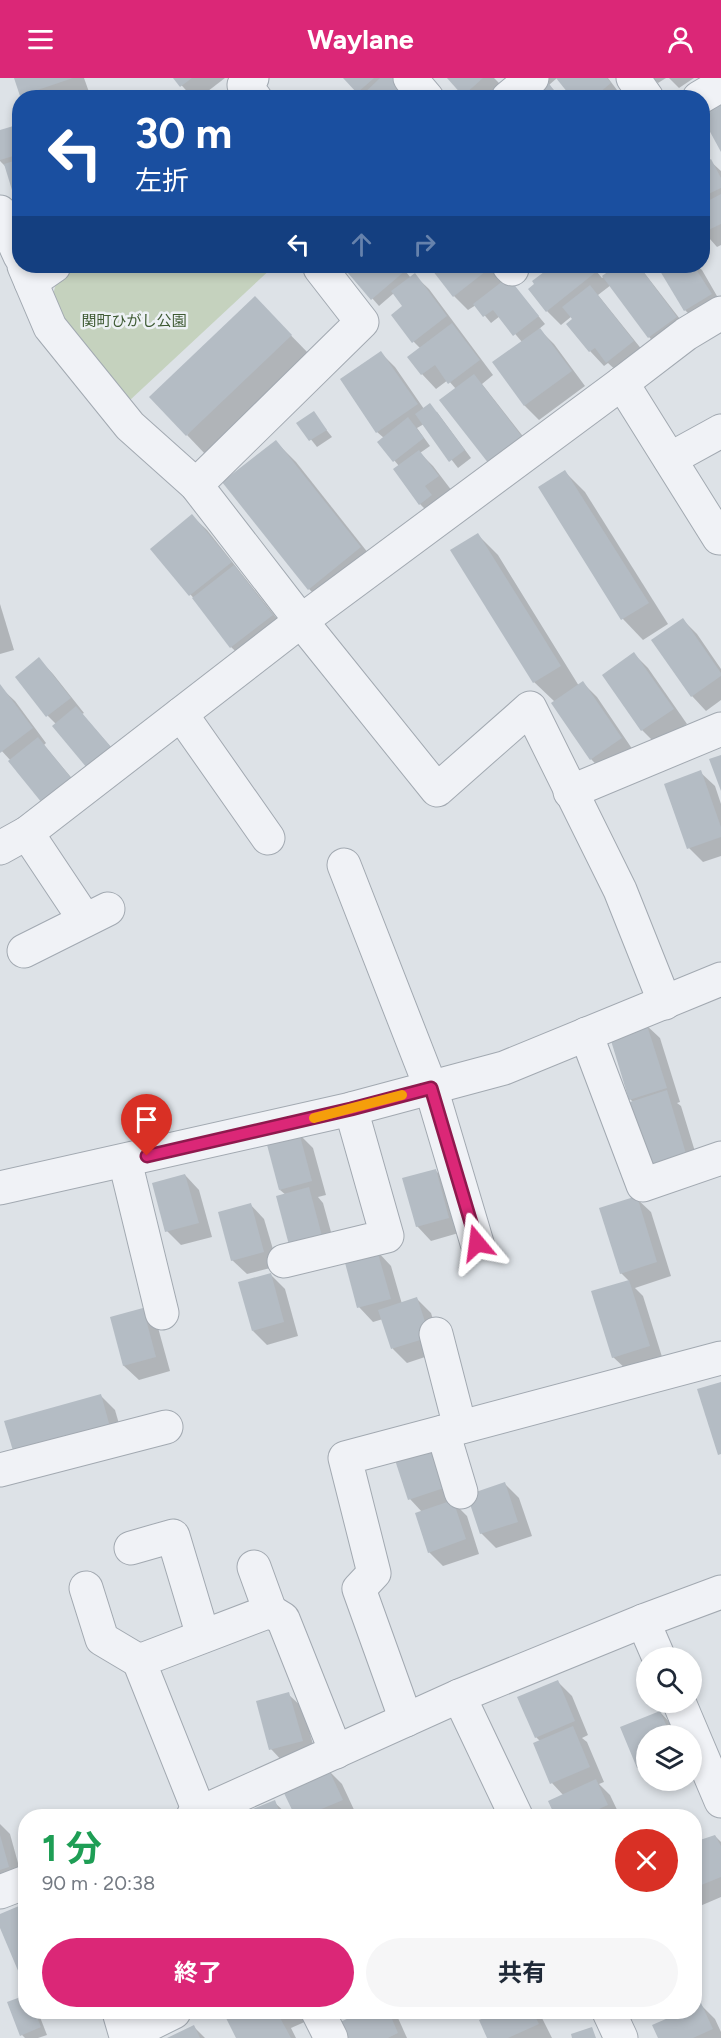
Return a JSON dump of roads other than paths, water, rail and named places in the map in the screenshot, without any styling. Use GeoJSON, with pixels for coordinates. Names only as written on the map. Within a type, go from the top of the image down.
{"type":"FeatureCollection","features":[{"type":"Feature","properties":{"kind":"street"},"geometry":{"type":"LineString","coordinates":[[248,90],[244,85],[252,78]]}},
{"type":"Feature","properties":{"kind":"street"},"geometry":{"type":"LineString","coordinates":[[410,78],[420,90]]}},
{"type":"Feature","properties":{"kind":"street"},"geometry":{"type":"LineString","coordinates":[[518,90],[532,78]]}},
{"type":"Feature","properties":{"kind":"street"},"geometry":{"type":"LineString","coordinates":[[0,212],[12,233]]}},
{"type":"Feature","properties":{"kind":"street"},"geometry":{"type":"LineString","coordinates":[[34,273],[50,327],[130,426],[196,484],[301,621],[437,790],[530,708],[620,890],[665,1003]]}},
{"type":"Feature","properties":{"kind":"street"},"geometry":{"type":"LineString","coordinates":[[196,484],[362,322],[324,273]]}},
{"type":"Feature","properties":{"kind":"street"},"geometry":{"type":"LineString","coordinates":[[24,951],[97,915],[14,840],[301,621],[686,334],[721,313]]}},
{"type":"Feature","properties":{"kind":"street"},"geometry":{"type":"LineString","coordinates":[[622,383],[719,538]]}},
{"type":"Feature","properties":{"kind":"street"},"geometry":{"type":"LineString","coordinates":[[670,459],[721,431]]}},
{"type":"Feature","properties":{"kind":"street"},"geometry":{"type":"LineString","coordinates":[[181,714],[268,838]]}},
{"type":"Feature","properties":{"kind":"street"},"geometry":{"type":"LineString","coordinates":[[570,792],[721,729]]}},
{"type":"Feature","properties":{"kind":"street"},"geometry":{"type":"LineString","coordinates":[[344,865],[431,1088],[477,1243]]}},
{"type":"Feature","properties":{"kind":"street"},"geometry":{"type":"LineString","coordinates":[[0,1188],[351,1109],[504,1068],[721,979]]}},
{"type":"Feature","properties":{"kind":"street"},"geometry":{"type":"LineString","coordinates":[[586,1034],[643,1185],[721,1158]]}},
{"type":"Feature","properties":{"kind":"street"},"geometry":{"type":"LineString","coordinates":[[284,1261],[387,1236],[351,1109]]}},
{"type":"Feature","properties":{"kind":"street"},"geometry":{"type":"LineString","coordinates":[[125,1161],[162,1313]]}},
{"type":"Feature","properties":{"kind":"street"},"geometry":{"type":"LineString","coordinates":[[435,1334],[461,1492]]}},
{"type":"Feature","properties":{"kind":"street"},"geometry":{"type":"LineString","coordinates":[[406,1720],[359,1589],[374,1574],[345,1458],[721,1358]]}},
{"type":"Feature","properties":{"kind":"street"},"geometry":{"type":"LineString","coordinates":[[0,1470],[166,1427]]}},
{"type":"Feature","properties":{"kind":"street"},"geometry":{"type":"LineString","coordinates":[[131,1548],[173,1536],[203,1636]]}},
{"type":"Feature","properties":{"kind":"street"},"geometry":{"type":"LineString","coordinates":[[254,1567],[270,1611],[283,1619],[336,1752]]}},
{"type":"Feature","properties":{"kind":"street"},"geometry":{"type":"LineString","coordinates":[[86,1588],[102,1639],[139,1661],[205,1809]]}},
{"type":"Feature","properties":{"kind":"street"},"geometry":{"type":"LineString","coordinates":[[217,1809],[459,1696],[643,1620],[721,1592]]}},
{"type":"Feature","properties":{"kind":"street"},"geometry":{"type":"LineString","coordinates":[[139,1661],[270,1611]]}},
{"type":"Feature","properties":{"kind":"street"},"geometry":{"type":"LineString","coordinates":[[643,1620],[654,1647]]}},
{"type":"Feature","properties":{"kind":"street"},"geometry":{"type":"LineString","coordinates":[[459,1696],[513,1809]]}},
{"type":"Feature","properties":{"kind":"street"},"geometry":{"type":"LineString","coordinates":[[684,1713],[721,1802]]}},
{"type":"Feature","properties":{"kind":"street"},"geometry":{"type":"LineString","coordinates":[[0,1892],[18,1885]]}},
{"type":"Feature","properties":{"kind":"street"},"geometry":{"type":"LineString","coordinates":[[120,2019],[126,2036],[160,2019]]}},
{"type":"Feature","properties":{"kind":"street"},"geometry":{"type":"LineString","coordinates":[[322,2019],[331,2038]]}},
{"type":"Feature","properties":{"kind":"street"},"geometry":{"type":"LineString","coordinates":[[612,2019],[621,2038]]}},
{"type":"Feature","properties":{"kind":"park label","name":"関町ひがし公園"},"geometry":{"type":"Point","coordinates":[134,321]}}]}
